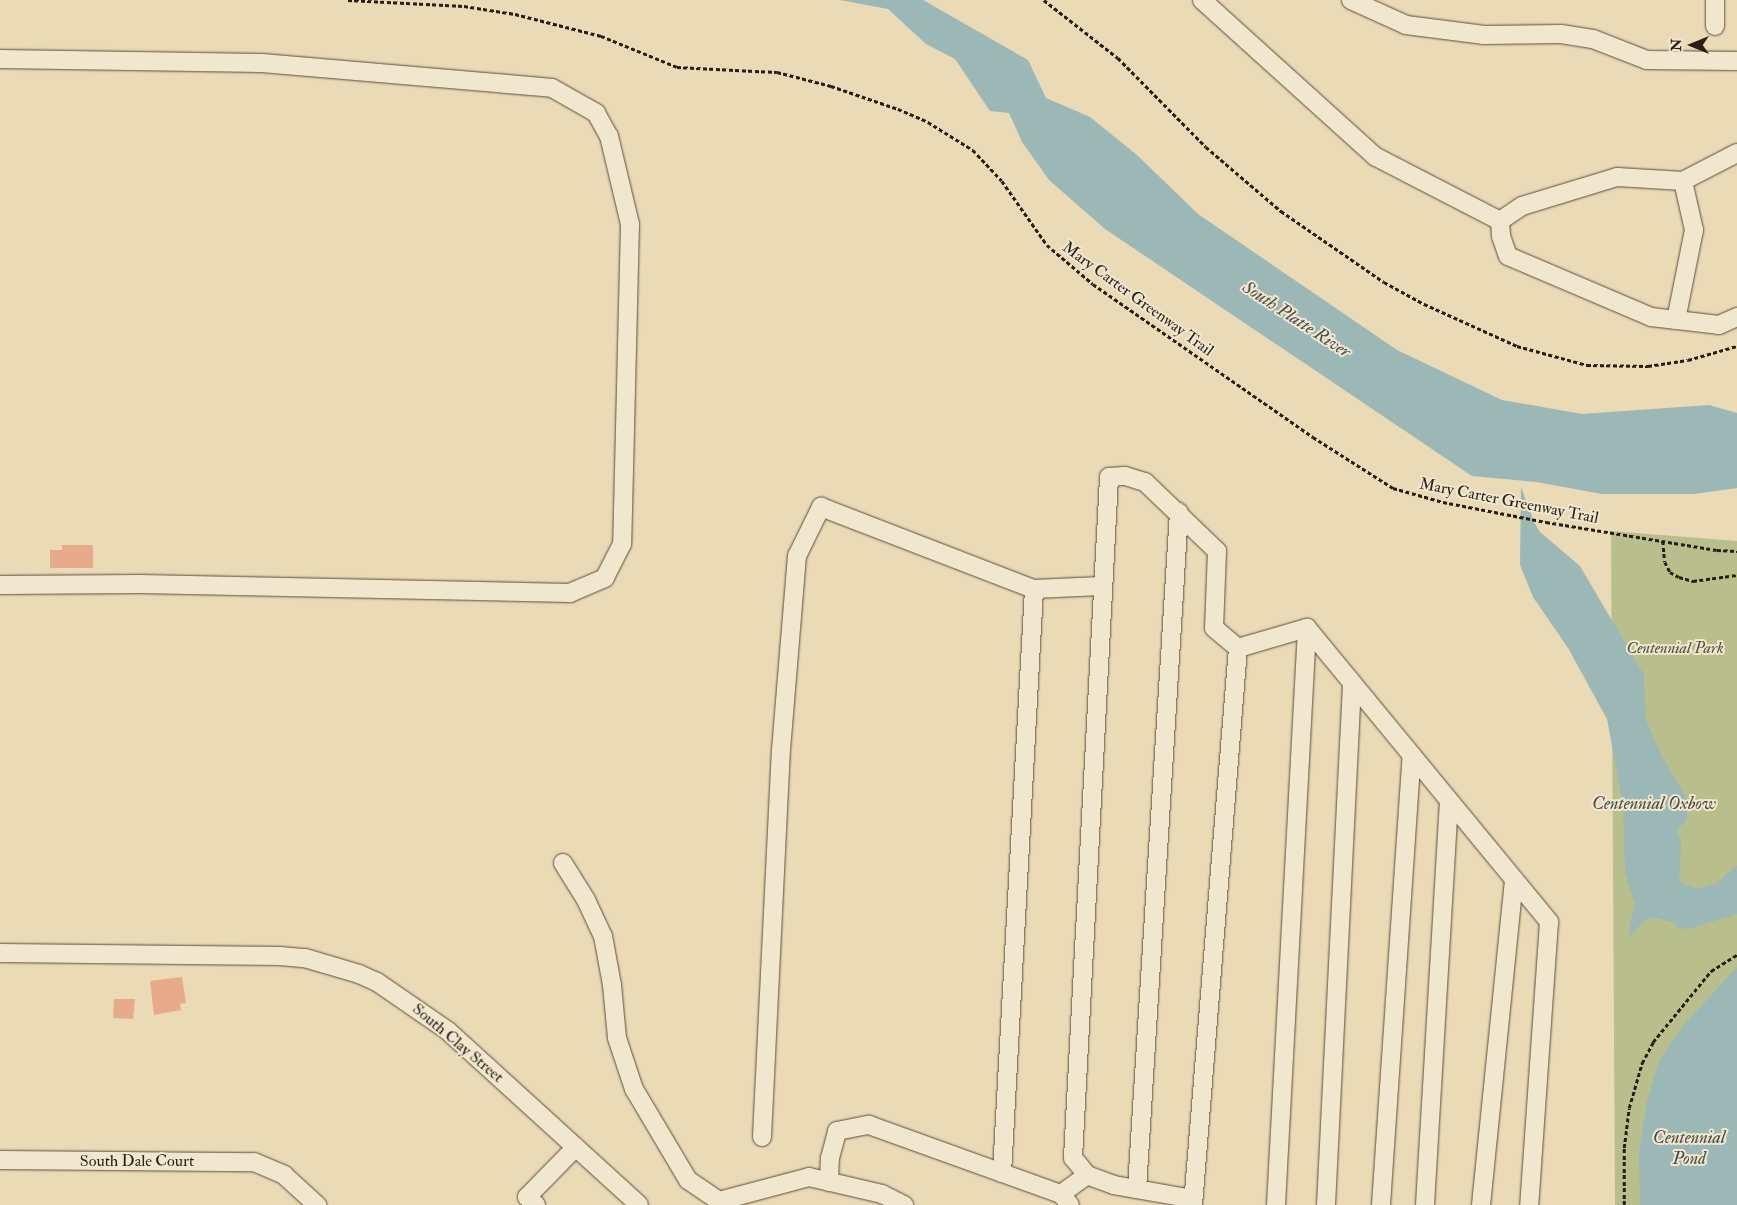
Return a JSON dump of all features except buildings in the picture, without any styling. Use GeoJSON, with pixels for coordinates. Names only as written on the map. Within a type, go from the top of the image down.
{"type":"FeatureCollection","features":[{"type":"Feature","properties":{"kind":"street"},"geometry":{"type":"LineString","coordinates":[[1202,0],[1376,157],[1500,221]]}},
{"type":"Feature","properties":{"kind":"street"},"geometry":{"type":"LineString","coordinates":[[1351,0],[1406,25],[1484,35],[1561,34],[1593,39],[1648,60],[1737,61]]}},
{"type":"Feature","properties":{"kind":"street"},"geometry":{"type":"LineString","coordinates":[[1715,0],[1715,26]]}},
{"type":"Feature","properties":{"kind":"street"},"geometry":{"type":"LineString","coordinates":[[0,59],[262,63],[552,88],[596,114],[609,136],[630,224],[622,544],[605,578],[570,593],[150,585],[0,585]]}},
{"type":"Feature","properties":{"kind":"street"},"geometry":{"type":"LineString","coordinates":[[1500,221],[1522,206],[1617,177],[1683,181],[1737,153]]}},
{"type":"Feature","properties":{"kind":"street"},"geometry":{"type":"LineString","coordinates":[[1676,320],[1694,230],[1683,181]]}},
{"type":"Feature","properties":{"kind":"street"},"geometry":{"type":"LineString","coordinates":[[1500,221],[1501,236],[1508,256],[1652,318],[1719,325],[1737,317]]}},
{"type":"Feature","properties":{"kind":"street"},"geometry":{"type":"LineString","coordinates":[[1109,476],[1125,476],[1145,482],[1179,512],[1217,551],[1214,628],[1238,648],[1193,1202],[1087,1176],[1073,1158],[1101,586],[1109,476]]}},
{"type":"Feature","properties":{"kind":"street"},"geometry":{"type":"LineString","coordinates":[[762,1137],[781,750],[797,556],[821,507],[1034,589],[1101,586]]}},
{"type":"Feature","properties":{"kind":"street"},"geometry":{"type":"LineString","coordinates":[[1137,1189],[1179,512]]}},
{"type":"Feature","properties":{"kind":"street"},"geometry":{"type":"LineString","coordinates":[[1002,1173],[1034,589]]}},
{"type":"Feature","properties":{"kind":"street"},"geometry":{"type":"LineString","coordinates":[[1238,648],[1307,628]]}},
{"type":"Feature","properties":{"kind":"street"},"geometry":{"type":"LineString","coordinates":[[1307,628],[1549,922],[1529,1205]]}},
{"type":"Feature","properties":{"kind":"street"},"geometry":{"type":"LineString","coordinates":[[1276,1205],[1307,628]]}},
{"type":"Feature","properties":{"kind":"street"},"geometry":{"type":"LineString","coordinates":[[1326,1205],[1352,684]]}},
{"type":"Feature","properties":{"kind":"street"},"geometry":{"type":"LineString","coordinates":[[1381,1205],[1412,755]]}},
{"type":"Feature","properties":{"kind":"street"},"geometry":{"type":"LineString","coordinates":[[1425,1205],[1450,802]]}},
{"type":"Feature","properties":{"kind":"street"},"geometry":{"type":"LineString","coordinates":[[563,863],[586,900],[603,936],[612,985],[617,1038],[634,1089],[688,1180],[718,1201],[809,1177],[882,1194],[904,1205]]}},
{"type":"Feature","properties":{"kind":"street"},"geometry":{"type":"LineString","coordinates":[[1481,1205],[1514,880]]}},
{"type":"Feature","properties":{"kind":"street","name":"South Clay Street"},"geometry":{"type":"LineString","coordinates":[[0,953],[280,956],[304,958],[359,974],[377,982],[448,1031],[639,1205]]}},
{"type":"Feature","properties":{"kind":"street"},"geometry":{"type":"LineString","coordinates":[[829,1182],[830,1158],[837,1131],[869,1124],[1002,1173],[1065,1200],[1087,1176]]}},
{"type":"Feature","properties":{"kind":"street"},"geometry":{"type":"LineString","coordinates":[[536,1205],[527,1197],[575,1148]]}},
{"type":"Feature","properties":{"kind":"street","name":"South Dale Court"},"geometry":{"type":"LineString","coordinates":[[0,1160],[254,1162],[274,1169],[317,1205]]}},
{"type":"Feature","properties":{"kind":"path","name":"Mary Carter Greenway Trail"},"geometry":{"type":"LineString","coordinates":[[348,0],[464,6],[515,14],[601,36],[677,67],[762,70],[796,76],[862,96],[928,122],[959,140],[989,165],[1039,235],[1069,265],[1313,438],[1393,488],[1444,502],[1546,522],[1717,550],[1737,551]]}},
{"type":"Feature","properties":{"kind":"path"},"geometry":{"type":"LineString","coordinates":[[1044,0],[1118,58],[1206,147],[1281,211],[1384,282],[1424,304],[1517,346],[1587,365],[1648,366],[1688,360],[1737,346]]}},
{"type":"Feature","properties":{"kind":"path"},"geometry":{"type":"LineString","coordinates":[[1663,540],[1664,562],[1670,572],[1679,577],[1693,581],[1737,575]]}},
{"type":"Feature","properties":{"kind":"path"},"geometry":{"type":"LineString","coordinates":[[1624,1205],[1626,1132],[1642,1064],[1654,1042],[1711,971],[1737,955]]}},
{"type":"Feature","properties":{"kind":"green space","name":"Centennial Park"},"geometry":{"type":"Polygon","coordinates":[[[1611,531],[1737,541],[1737,1205],[1615,1205],[1611,531]]]}},
{"type":"Feature","properties":{"kind":"water","name":"South Platte River"},"geometry":{"type":"Polygon","coordinates":[[[840,0],[923,0],[1028,60],[1046,98],[1090,117],[1137,155],[1198,214],[1397,350],[1502,400],[1582,414],[1709,405],[1737,413],[1737,488],[1694,494],[1602,494],[1536,482],[1472,476],[1105,229],[1049,180],[1022,142],[1009,113],[990,111],[955,59],[926,44],[888,9],[840,0]]]}},
{"type":"Feature","properties":{"kind":"water","name":"Centennial Oxbow"},"geometry":{"type":"Polygon","coordinates":[[[1521,487],[1534,522],[1540,532],[1580,566],[1644,675],[1646,720],[1660,752],[1688,801],[1687,819],[1677,830],[1681,842],[1679,882],[1698,889],[1717,883],[1737,865],[1737,914],[1691,928],[1678,929],[1675,923],[1653,917],[1644,921],[1630,936],[1630,922],[1635,905],[1625,873],[1623,805],[1607,719],[1568,648],[1533,597],[1520,565],[1521,487]]]}},
{"type":"Feature","properties":{"kind":"water","name":"Centennial Pond"},"geometry":{"type":"Polygon","coordinates":[[[1737,967],[1737,1205],[1640,1205],[1639,1152],[1647,1101],[1659,1061],[1682,1027],[1737,967]]]}}]}
